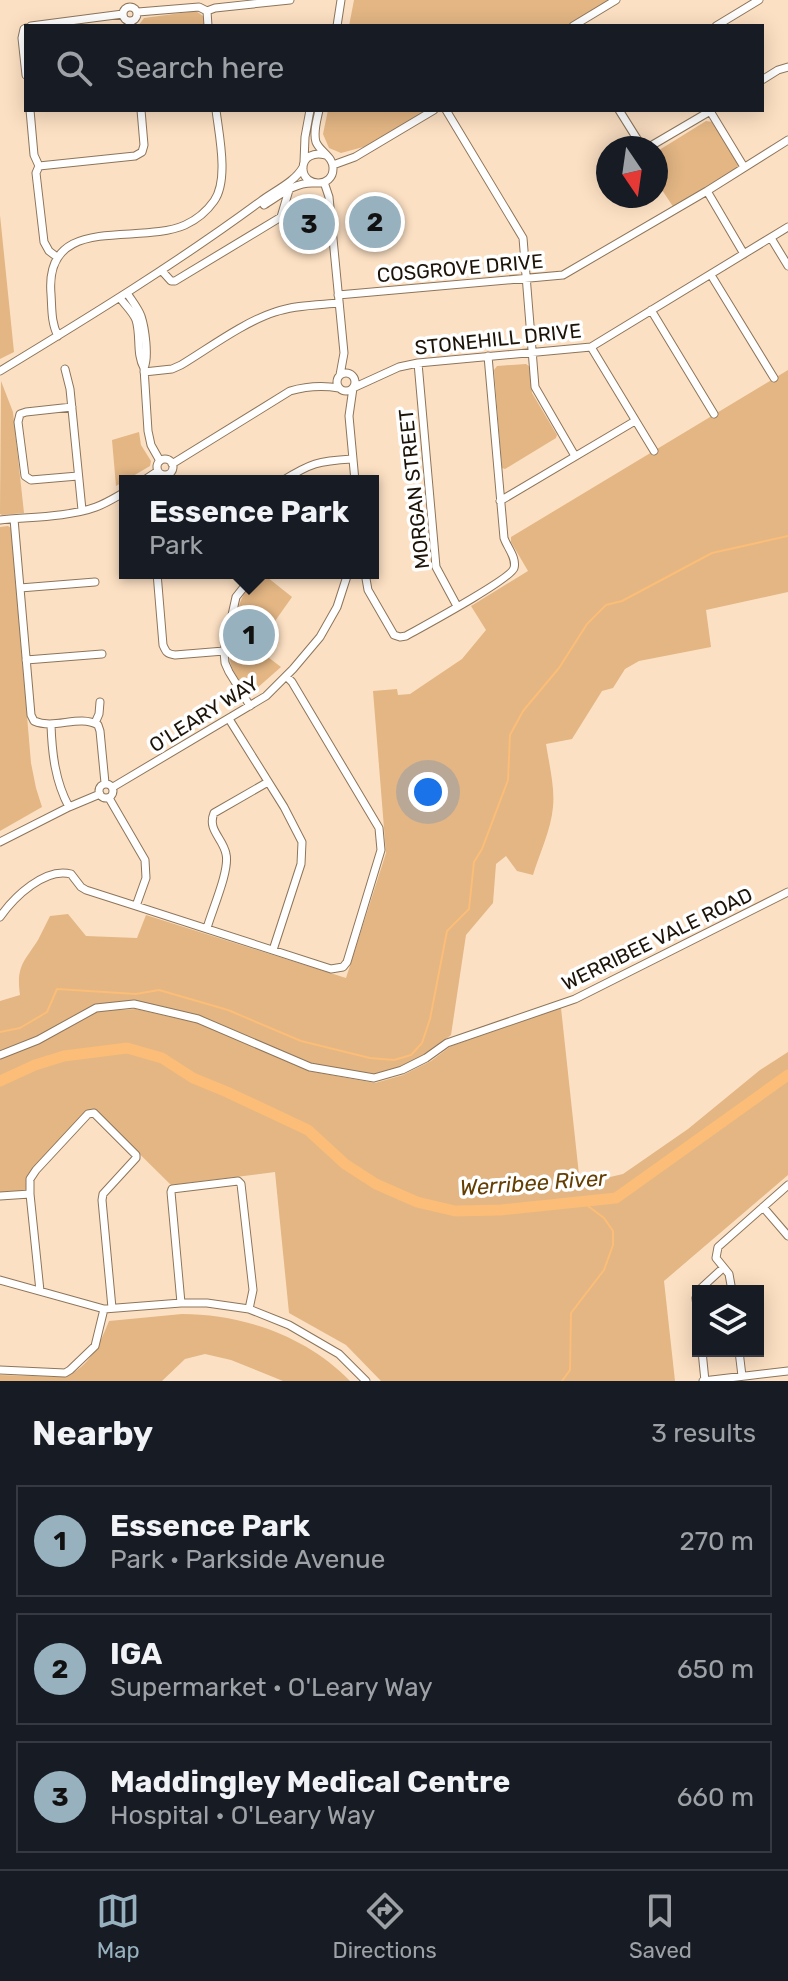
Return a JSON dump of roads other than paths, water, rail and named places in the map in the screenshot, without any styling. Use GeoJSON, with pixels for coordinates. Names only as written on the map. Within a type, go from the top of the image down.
{"type":"FeatureCollection","features":[{"type":"Feature","properties":{"kind":"street"},"geometry":{"type":"LineString","coordinates":[[138,12],[199,7],[207,11],[290,0]]}},
{"type":"Feature","properties":{"kind":"street"},"geometry":{"type":"LineString","coordinates":[[337,24],[341,0]]}},
{"type":"Feature","properties":{"kind":"street"},"geometry":{"type":"LineString","coordinates":[[576,24],[616,0]]}},
{"type":"Feature","properties":{"kind":"street"},"geometry":{"type":"LineString","coordinates":[[719,24],[759,0]]}},
{"type":"Feature","properties":{"kind":"street"},"geometry":{"type":"LineString","coordinates":[[129,3],[138,12],[131,23],[123,14],[129,3]]}},
{"type":"Feature","properties":{"kind":"street"},"geometry":{"type":"LineString","coordinates":[[207,11],[208,24]]}},
{"type":"Feature","properties":{"kind":"street"},"geometry":{"type":"LineString","coordinates":[[50,24],[123,14]]}},
{"type":"Feature","properties":{"kind":"street"},"geometry":{"type":"LineString","coordinates":[[24,29],[24,56]]}},
{"type":"Feature","properties":{"kind":"street"},"geometry":{"type":"LineString","coordinates":[[764,79],[788,67]]}},
{"type":"Feature","properties":{"kind":"street"},"geometry":{"type":"LineString","coordinates":[[30,112],[34,155],[39,166],[36,173],[44,242],[57,257]]}},
{"type":"Feature","properties":{"kind":"street"},"geometry":{"type":"LineString","coordinates":[[39,166],[135,156],[142,152],[144,145],[141,112]]}},
{"type":"Feature","properties":{"kind":"street"},"geometry":{"type":"LineString","coordinates":[[61,334],[53,322],[49,278],[57,257],[68,245],[83,239],[183,226],[201,215],[216,199],[222,175],[216,112]]}},
{"type":"Feature","properties":{"kind":"street"},"geometry":{"type":"LineString","coordinates":[[310,112],[304,165],[306,177],[314,183]]}},
{"type":"Feature","properties":{"kind":"street"},"geometry":{"type":"LineString","coordinates":[[241,217],[289,190],[305,183],[324,182],[331,176],[333,165],[317,144],[319,112]]}},
{"type":"Feature","properties":{"kind":"street"},"geometry":{"type":"LineString","coordinates":[[333,165],[355,157],[431,112]]}},
{"type":"Feature","properties":{"kind":"street"},"geometry":{"type":"LineString","coordinates":[[447,112],[523,238],[537,392],[575,456]]}},
{"type":"Feature","properties":{"kind":"street"},"geometry":{"type":"LineString","coordinates":[[620,112],[639,142],[649,147],[709,112]]}},
{"type":"Feature","properties":{"kind":"street"},"geometry":{"type":"LineString","coordinates":[[712,112],[744,167]]}},
{"type":"Feature","properties":{"kind":"street","name":"COSGROVE DRIVE"},"geometry":{"type":"LineString","coordinates":[[144,370],[172,369],[261,317],[291,307],[338,299],[563,275],[788,140]]}},
{"type":"Feature","properties":{"kind":"street"},"geometry":{"type":"LineString","coordinates":[[0,371],[123,296],[241,217],[299,174],[311,155],[325,155]]}},
{"type":"Feature","properties":{"kind":"street"},"geometry":{"type":"LineString","coordinates":[[324,182],[329,197],[344,353],[355,381],[349,416]]}},
{"type":"Feature","properties":{"kind":"street"},"geometry":{"type":"LineString","coordinates":[[162,271],[171,281],[175,281],[281,217],[289,190]]}},
{"type":"Feature","properties":{"kind":"street"},"geometry":{"type":"LineString","coordinates":[[707,191],[744,254]]}},
{"type":"Feature","properties":{"kind":"street","name":"STONEHILL DRIVE"},"geometry":{"type":"LineString","coordinates":[[353,388],[399,367],[418,363],[591,347],[788,227]]}},
{"type":"Feature","properties":{"kind":"street"},"geometry":{"type":"LineString","coordinates":[[771,238],[788,266]]}},
{"type":"Feature","properties":{"kind":"street"},"geometry":{"type":"LineString","coordinates":[[711,275],[774,378]]}},
{"type":"Feature","properties":{"kind":"street"},"geometry":{"type":"LineString","coordinates":[[123,296],[141,316],[147,361],[144,370],[148,431],[151,445],[160,461],[158,471]]}},
{"type":"Feature","properties":{"kind":"street"},"geometry":{"type":"LineString","coordinates":[[651,310],[714,414]]}},
{"type":"Feature","properties":{"kind":"street"},"geometry":{"type":"LineString","coordinates":[[591,347],[654,451]]}},
{"type":"Feature","properties":{"kind":"street"},"geometry":{"type":"LineString","coordinates":[[344,353],[337,383],[344,395],[349,416],[354,475]]}},
{"type":"Feature","properties":{"kind":"street"},"geometry":{"type":"LineString","coordinates":[[366,579],[368,590],[394,635],[400,637],[457,606],[514,569],[513,556],[504,538],[488,356]]}},
{"type":"Feature","properties":{"kind":"street","name":"MORGAN STREET"},"geometry":{"type":"LineString","coordinates":[[418,363],[436,567],[457,606]]}},
{"type":"Feature","properties":{"kind":"street"},"geometry":{"type":"LineString","coordinates":[[65,369],[70,389],[82,510]]}},
{"type":"Feature","properties":{"kind":"street"},"geometry":{"type":"LineString","coordinates":[[317,386],[345,373],[374,379]]}},
{"type":"Feature","properties":{"kind":"street"},"geometry":{"type":"LineString","coordinates":[[172,464],[290,391],[317,386],[348,391],[353,388]]}},
{"type":"Feature","properties":{"kind":"street"},"geometry":{"type":"LineString","coordinates":[[72,407],[26,412],[20,414],[18,422],[27,478],[78,476]]}},
{"type":"Feature","properties":{"kind":"street"},"geometry":{"type":"LineString","coordinates":[[500,501],[635,421]]}},
{"type":"Feature","properties":{"kind":"street"},"geometry":{"type":"LineString","coordinates":[[292,475],[317,462],[352,459]]}},
{"type":"Feature","properties":{"kind":"street"},"geometry":{"type":"LineString","coordinates":[[160,461],[168,460],[172,464],[171,475]]}},
{"type":"Feature","properties":{"kind":"street"},"geometry":{"type":"LineString","coordinates":[[158,471],[163,475]]}},
{"type":"Feature","properties":{"kind":"street"},"geometry":{"type":"LineString","coordinates":[[152,475],[158,471]]}},
{"type":"Feature","properties":{"kind":"street"},"geometry":{"type":"LineString","coordinates":[[1,519],[52,516],[97,507],[119,495]]}},
{"type":"Feature","properties":{"kind":"street"},"geometry":{"type":"LineString","coordinates":[[14,519],[32,719],[51,725],[95,723],[100,731],[109,785],[114,792],[109,798]]}},
{"type":"Feature","properties":{"kind":"street"},"geometry":{"type":"LineString","coordinates":[[158,579],[166,651],[175,655],[224,651]]}},
{"type":"Feature","properties":{"kind":"street"},"geometry":{"type":"LineString","coordinates":[[250,579],[236,597],[224,651],[229,672],[250,706]]}},
{"type":"Feature","properties":{"kind":"street","name":"O'LEARY WAY"},"geometry":{"type":"LineString","coordinates":[[109,785],[266,696],[320,637],[337,607],[346,579]]}},
{"type":"Feature","properties":{"kind":"street"},"geometry":{"type":"LineString","coordinates":[[20,588],[95,582]]}},
{"type":"Feature","properties":{"kind":"street"},"geometry":{"type":"LineString","coordinates":[[26,660],[102,654]]}},
{"type":"Feature","properties":{"kind":"street"},"geometry":{"type":"LineString","coordinates":[[0,917],[28,886],[68,872],[86,890],[331,969],[343,967],[381,850],[379,828],[286,676]]}},
{"type":"Feature","properties":{"kind":"street"},"geometry":{"type":"LineString","coordinates":[[95,723],[100,702]]}},
{"type":"Feature","properties":{"kind":"street"},"geometry":{"type":"LineString","coordinates":[[229,719],[302,842],[298,875],[273,950]]}},
{"type":"Feature","properties":{"kind":"street"},"geometry":{"type":"LineString","coordinates":[[51,725],[57,778],[69,807]]}},
{"type":"Feature","properties":{"kind":"street"},"geometry":{"type":"LineString","coordinates":[[207,928],[227,864],[226,850],[212,827],[214,813],[268,782]]}},
{"type":"Feature","properties":{"kind":"street"},"geometry":{"type":"LineString","coordinates":[[100,794],[100,788],[109,785]]}},
{"type":"Feature","properties":{"kind":"street"},"geometry":{"type":"LineString","coordinates":[[0,842],[100,794]]}},
{"type":"Feature","properties":{"kind":"street"},"geometry":{"type":"LineString","coordinates":[[100,794],[109,798],[145,860],[146,878],[136,906]]}},
{"type":"Feature","properties":{"kind":"street","name":"WERRIBEE VALE ROAD"},"geometry":{"type":"LineString","coordinates":[[0,1055],[38,1040],[96,1008],[134,1004],[198,1019],[310,1067],[374,1078],[402,1070],[447,1043],[575,999],[788,892]]}},
{"type":"Feature","properties":{"kind":"street"},"geometry":{"type":"LineString","coordinates":[[0,1370],[65,1373],[95,1346],[108,1308],[103,1194],[136,1158],[135,1152],[91,1112],[30,1179],[40,1291]]}},
{"type":"Feature","properties":{"kind":"street"},"geometry":{"type":"LineString","coordinates":[[181,1303],[172,1189],[238,1181],[241,1184],[253,1290],[249,1309]]}},
{"type":"Feature","properties":{"kind":"street"},"geometry":{"type":"LineString","coordinates":[[731,1285],[729,1274],[716,1258],[718,1247],[788,1185]]}},
{"type":"Feature","properties":{"kind":"street"},"geometry":{"type":"LineString","coordinates":[[0,1196],[30,1194]]}},
{"type":"Feature","properties":{"kind":"street"},"geometry":{"type":"LineString","coordinates":[[763,1207],[788,1236]]}},
{"type":"Feature","properties":{"kind":"street"},"geometry":{"type":"LineString","coordinates":[[705,1285],[723,1268]]}},
{"type":"Feature","properties":{"kind":"street"},"geometry":{"type":"LineString","coordinates":[[0,1280],[108,1308],[207,1303],[249,1309],[289,1325],[339,1354],[366,1381]]}},
{"type":"Feature","properties":{"kind":"street"},"geometry":{"type":"LineString","coordinates":[[702,1357],[704,1381],[788,1371]]}},
{"type":"Feature","properties":{"kind":"street"},"geometry":{"type":"LineString","coordinates":[[740,1357],[742,1376]]}},
{"type":"Feature","properties":{"kind":"waterway"},"geometry":{"type":"LineString","coordinates":[[0,1032],[20,1028],[47,1012],[57,989],[136,994],[159,990],[228,1010],[301,1041],[370,1058],[394,1060],[411,1055],[422,1043],[430,1019],[447,931],[469,909],[474,862],[482,849],[508,780],[510,735],[523,711],[559,668],[587,624],[606,605],[622,601],[712,553],[788,536]]}},
{"type":"Feature","properties":{"kind":"waterway","name":"Werribee River"},"geometry":{"type":"LineString","coordinates":[[0,1081],[64,1056],[127,1048],[162,1058],[193,1078],[308,1130],[345,1164],[376,1184],[417,1202],[455,1211],[501,1210],[616,1198],[788,1075]]}},
{"type":"Feature","properties":{"kind":"waterway"},"geometry":{"type":"LineString","coordinates":[[562,1381],[570,1370],[571,1313],[604,1270],[613,1245],[613,1231],[604,1218],[584,1203]]}},
{"type":"Feature","properties":{"kind":"place","name":"IGA"},"geometry":{"type":"Point","coordinates":[375,222]}},
{"type":"Feature","properties":{"kind":"place","name":"Maddingley Medical Centre"},"geometry":{"type":"Point","coordinates":[309,224]}},
{"type":"Feature","properties":{"kind":"place","name":"Essence Park"},"geometry":{"type":"Point","coordinates":[249,635]}}]}
